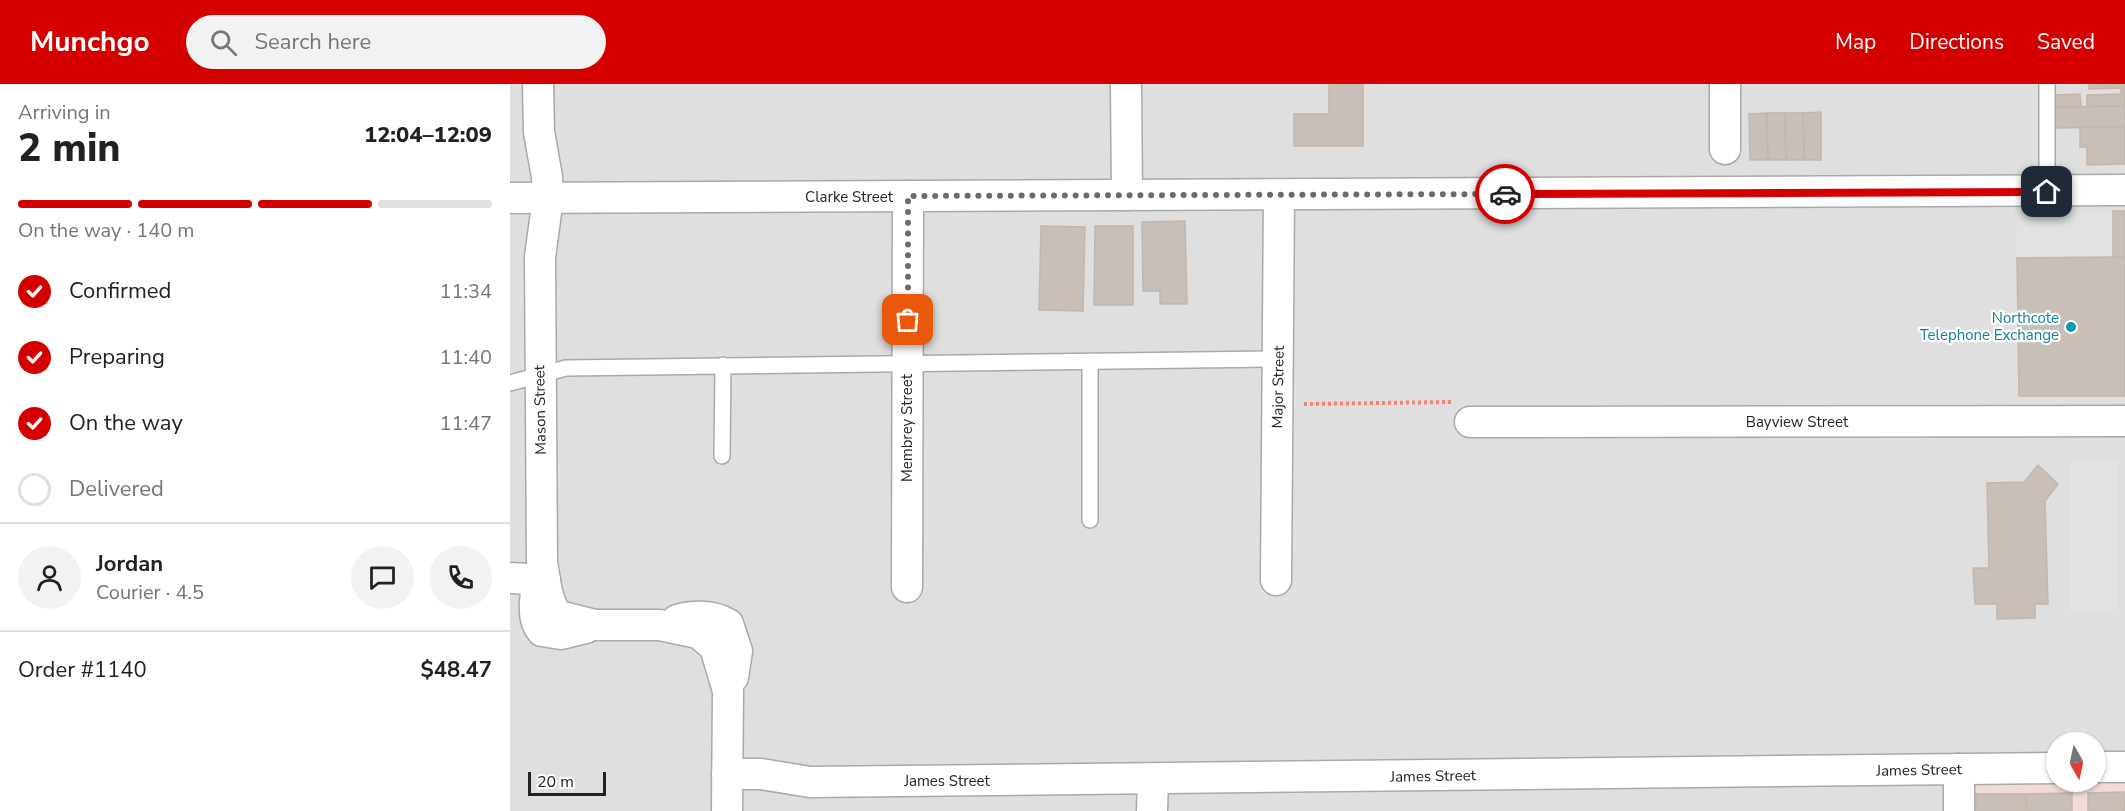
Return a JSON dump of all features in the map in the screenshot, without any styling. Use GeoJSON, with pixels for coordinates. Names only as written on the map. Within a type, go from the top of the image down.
{"type":"FeatureCollection","features":[{"type":"Feature","properties":{"kind":"street","name":"Mason Street"},"geometry":{"type":"LineString","coordinates":[[538,84],[539,132],[530,177],[529,198],[540,257],[540,375],[534,575],[547,620],[559,616],[596,625],[660,625],[698,633],[710,641],[720,657],[728,691],[727,792]]}},
{"type":"Feature","properties":{"kind":"street"},"geometry":{"type":"LineString","coordinates":[[1126,84],[1127,195]]}},
{"type":"Feature","properties":{"kind":"street"},"geometry":{"type":"LineString","coordinates":[[1725,84],[1725,149]]}},
{"type":"Feature","properties":{"kind":"street","name":"Clarke Street"},"geometry":{"type":"LineString","coordinates":[[529,198],[2125,190]]}},
{"type":"Feature","properties":{"kind":"street","name":"Major Street"},"geometry":{"type":"LineString","coordinates":[[1276,580],[1279,195]]}},
{"type":"Feature","properties":{"kind":"street","name":"Membrey Street"},"geometry":{"type":"LineString","coordinates":[[907,587],[908,196]]}},
{"type":"Feature","properties":{"kind":"street","name":"Bayview Street"},"geometry":{"type":"LineString","coordinates":[[1461,412],[2125,421]]}},
{"type":"Feature","properties":{"kind":"street"},"geometry":{"type":"LineString","coordinates":[[510,564],[534,575]]}},
{"type":"Feature","properties":{"kind":"street"},"geometry":{"type":"LineString","coordinates":[[2106,767],[2125,767]]}},
{"type":"Feature","properties":{"kind":"street","name":"James Street"},"geometry":{"type":"LineString","coordinates":[[727,792],[761,774],[810,782],[2046,768]]}},
{"type":"Feature","properties":{"kind":"street"},"geometry":{"type":"LineString","coordinates":[[1959,769],[1959,811]]}},
{"type":"Feature","properties":{"kind":"street"},"geometry":{"type":"LineString","coordinates":[[1152,811],[1153,779]]}},
{"type":"Feature","properties":{"kind":"lane"},"geometry":{"type":"LineString","coordinates":[[2047,84],[2047,192]]}},
{"type":"Feature","properties":{"kind":"lane"},"geometry":{"type":"LineString","coordinates":[[510,383],[566,368],[723,364],[1278,359]]}},
{"type":"Feature","properties":{"kind":"lane"},"geometry":{"type":"LineString","coordinates":[[1090,361],[1090,520]]}},
{"type":"Feature","properties":{"kind":"lane"},"geometry":{"type":"LineString","coordinates":[[722,456],[723,364]]}},
{"type":"Feature","properties":{"kind":"path"},"geometry":{"type":"LineString","coordinates":[[1304,404],[1461,412]]}},
{"type":"Feature","properties":{"kind":"shaded area"},"geometry":{"type":"Polygon","coordinates":[[[510,84],[2125,84],[2125,782],[2106,782],[2106,732],[2046,732],[2046,783],[1964,784],[1964,811],[510,811],[510,84]]]}},
{"type":"Feature","properties":{"kind":"shaded area"},"geometry":{"type":"Polygon","coordinates":[[[2016,214],[2113,214],[2113,257],[2017,258],[2016,214]]]}},
{"type":"Feature","properties":{"kind":"shaded area"},"geometry":{"type":"Polygon","coordinates":[[[2070,460],[2118,460],[2118,614],[2070,614],[2070,460]]]}},
{"type":"Feature","properties":{"kind":"shaded area"},"geometry":{"type":"Polygon","coordinates":[[[2106,782],[2125,782],[2125,811],[1964,811],[1964,784],[2046,783],[2046,792],[2106,792],[2106,782]]]}},
{"type":"Feature","properties":{"kind":"building"},"geometry":{"type":"Polygon","coordinates":[[[1329,84],[1363,84],[1363,146],[1294,146],[1294,114],[1329,114],[1329,84]]]}},
{"type":"Feature","properties":{"kind":"building"},"geometry":{"type":"Polygon","coordinates":[[[2089,84],[2125,84],[2125,88],[2089,89],[2089,84]]]}},
{"type":"Feature","properties":{"kind":"building"},"geometry":{"type":"Polygon","coordinates":[[[2121,88],[2125,88],[2125,106],[2087,107],[2087,95],[2121,94],[2121,88]]]}},
{"type":"Feature","properties":{"kind":"building"},"geometry":{"type":"Polygon","coordinates":[[[2080,94],[2081,107],[2054,107],[2053,95],[2080,94]]]}},
{"type":"Feature","properties":{"kind":"building"},"geometry":{"type":"Polygon","coordinates":[[[2125,106],[2125,127],[2054,128],[2054,107],[2125,106]]]}},
{"type":"Feature","properties":{"kind":"building"},"geometry":{"type":"Polygon","coordinates":[[[1821,112],[1821,160],[1804,160],[1803,113],[1821,112]]]}},
{"type":"Feature","properties":{"kind":"building"},"geometry":{"type":"Polygon","coordinates":[[[1767,113],[1768,160],[1750,160],[1749,114],[1767,113]]]}},
{"type":"Feature","properties":{"kind":"building"},"geometry":{"type":"Polygon","coordinates":[[[1767,113],[1785,113],[1786,160],[1768,160],[1767,113]]]}},
{"type":"Feature","properties":{"kind":"building"},"geometry":{"type":"Polygon","coordinates":[[[1785,113],[1803,113],[1804,160],[1786,160],[1785,113]]]}},
{"type":"Feature","properties":{"kind":"building"},"geometry":{"type":"Polygon","coordinates":[[[2080,127],[2125,127],[2125,164],[2087,165],[2087,147],[2080,147],[2080,127]]]}},
{"type":"Feature","properties":{"kind":"building"},"geometry":{"type":"Polygon","coordinates":[[[2113,211],[2125,211],[2125,257],[2113,257],[2113,211]]]}},
{"type":"Feature","properties":{"kind":"building"},"geometry":{"type":"Polygon","coordinates":[[[1185,221],[1187,304],[1160,304],[1160,291],[1143,291],[1142,222],[1185,221]]]}},
{"type":"Feature","properties":{"kind":"building"},"geometry":{"type":"Polygon","coordinates":[[[1041,226],[1085,227],[1083,311],[1039,310],[1041,226]]]}},
{"type":"Feature","properties":{"kind":"building"},"geometry":{"type":"Polygon","coordinates":[[[1095,226],[1133,226],[1133,305],[1094,305],[1095,226]]]}},
{"type":"Feature","properties":{"kind":"building","name":"Northcote Telephone Exchange"},"geometry":{"type":"Polygon","coordinates":[[[2125,257],[2125,396],[2019,396],[2017,258],[2125,257]]]}},
{"type":"Feature","properties":{"kind":"building"},"geometry":{"type":"Polygon","coordinates":[[[2038,465],[2058,484],[2045,501],[2048,604],[2035,604],[2035,618],[1997,619],[1997,604],[1975,604],[1973,568],[1989,568],[1987,483],[2024,482],[2038,465]]]}},
{"type":"Feature","properties":{"kind":"building"},"geometry":{"type":"Polygon","coordinates":[[[2125,792],[2125,811],[2088,811],[2088,793],[2125,792]]]}},
{"type":"Feature","properties":{"kind":"building"},"geometry":{"type":"Polygon","coordinates":[[[2072,793],[2072,811],[2026,811],[2026,794],[2072,793]]]}},
{"type":"Feature","properties":{"kind":"building"},"geometry":{"type":"Polygon","coordinates":[[[1976,794],[2026,794],[2026,811],[1976,811],[1976,794]]]}},
{"type":"Feature","properties":{"kind":"way so far"},"geometry":{"type":"LineString","coordinates":[[908,320],[908,196],[1505,194]]}},
{"type":"Feature","properties":{"kind":"place","name":"Northcote Telephone Exchange"},"geometry":{"type":"Point","coordinates":[2071,327]}},
{"type":"Feature","properties":{"kind":"route"},"geometry":{"type":"LineString","coordinates":[[1505,194],[2047,192]]}}]}
